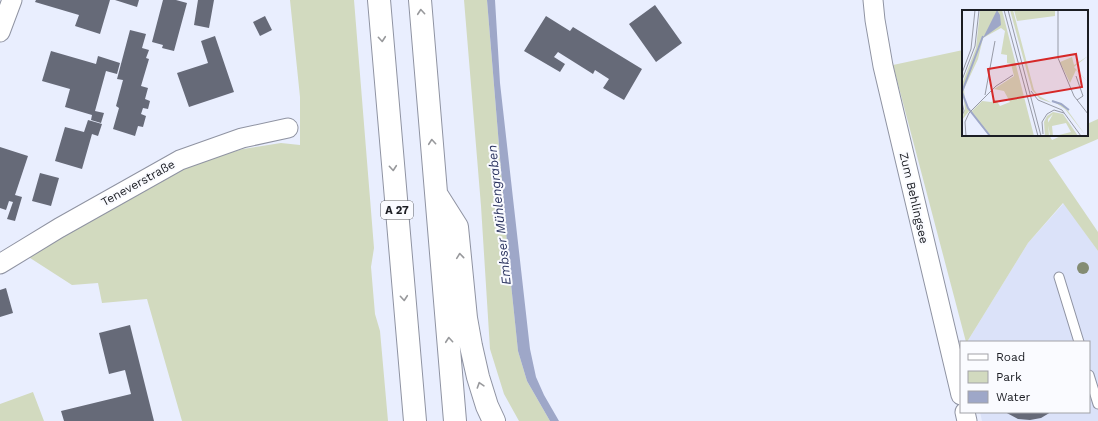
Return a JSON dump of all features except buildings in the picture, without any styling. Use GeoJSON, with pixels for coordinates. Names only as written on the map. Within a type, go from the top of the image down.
{"type":"FeatureCollection","features":[{"type":"Feature","properties":{"kind":"highway","name":"A 27"},"geometry":{"type":"LineString","coordinates":[[379,0],[415,421]]}},
{"type":"Feature","properties":{"kind":"highway"},"geometry":{"type":"LineString","coordinates":[[420,0],[455,421]]}},
{"type":"Feature","properties":{"kind":"highway"},"geometry":{"type":"LineString","coordinates":[[436,195],[457,227],[466,318],[471,346],[478,377],[487,406],[494,421]]}},
{"type":"Feature","properties":{"kind":"street"},"geometry":{"type":"LineString","coordinates":[[0,32],[12,0]]}},
{"type":"Feature","properties":{"kind":"street","name":"Zum Behlingsee"},"geometry":{"type":"LineString","coordinates":[[873,0],[883,66],[960,391]]}},
{"type":"Feature","properties":{"kind":"street","name":"Teneverstraße"},"geometry":{"type":"LineString","coordinates":[[0,264],[59,228],[180,160],[242,138],[288,128]]}},
{"type":"Feature","properties":{"kind":"lane"},"geometry":{"type":"LineString","coordinates":[[1059,277],[1079,341]]}},
{"type":"Feature","properties":{"kind":"lane"},"geometry":{"type":"LineString","coordinates":[[1090,378],[1098,404]]}},
{"type":"Feature","properties":{"kind":"shaded area"},"geometry":{"type":"Polygon","coordinates":[[[1064,203],[1098,251],[1098,421],[982,421],[980,413],[1090,413],[1090,341],[968,341],[1028,243],[1064,203]]]}},
{"type":"Feature","properties":{"kind":"green space"},"geometry":{"type":"Polygon","coordinates":[[[290,0],[354,0],[374,248],[371,267],[375,314],[380,331],[388,421],[182,421],[147,299],[102,303],[98,283],[72,285],[27,256],[195,163],[243,149],[281,143],[300,145],[300,97],[290,0]]]}},
{"type":"Feature","properties":{"kind":"green space"},"geometry":{"type":"Polygon","coordinates":[[[464,0],[487,0],[508,255],[518,351],[527,381],[550,421],[519,421],[504,394],[490,349],[481,206],[464,0]]]}},
{"type":"Feature","properties":{"kind":"green space"},"geometry":{"type":"Polygon","coordinates":[[[962,50],[962,136],[1050,136],[1052,140],[1061,136],[1088,136],[1088,124],[1098,119],[1098,139],[1049,160],[1098,232],[1098,251],[1063,203],[1028,243],[968,341],[966,341],[893,65],[962,50]]]}},
{"type":"Feature","properties":{"kind":"green space"},"geometry":{"type":"Polygon","coordinates":[[[33,392],[44,421],[0,421],[0,404],[33,392]]]}},
{"type":"Feature","properties":{"kind":"water"},"geometry":{"type":"Polygon","coordinates":[[[487,0],[495,0],[500,83],[530,349],[536,377],[544,395],[559,421],[550,421],[527,381],[518,351],[508,255],[487,0]]]}},
{"type":"Feature","properties":{"kind":"water label","name":"Embser Mühlengraben"},"geometry":{"type":"Point","coordinates":[499,215]}}]}
